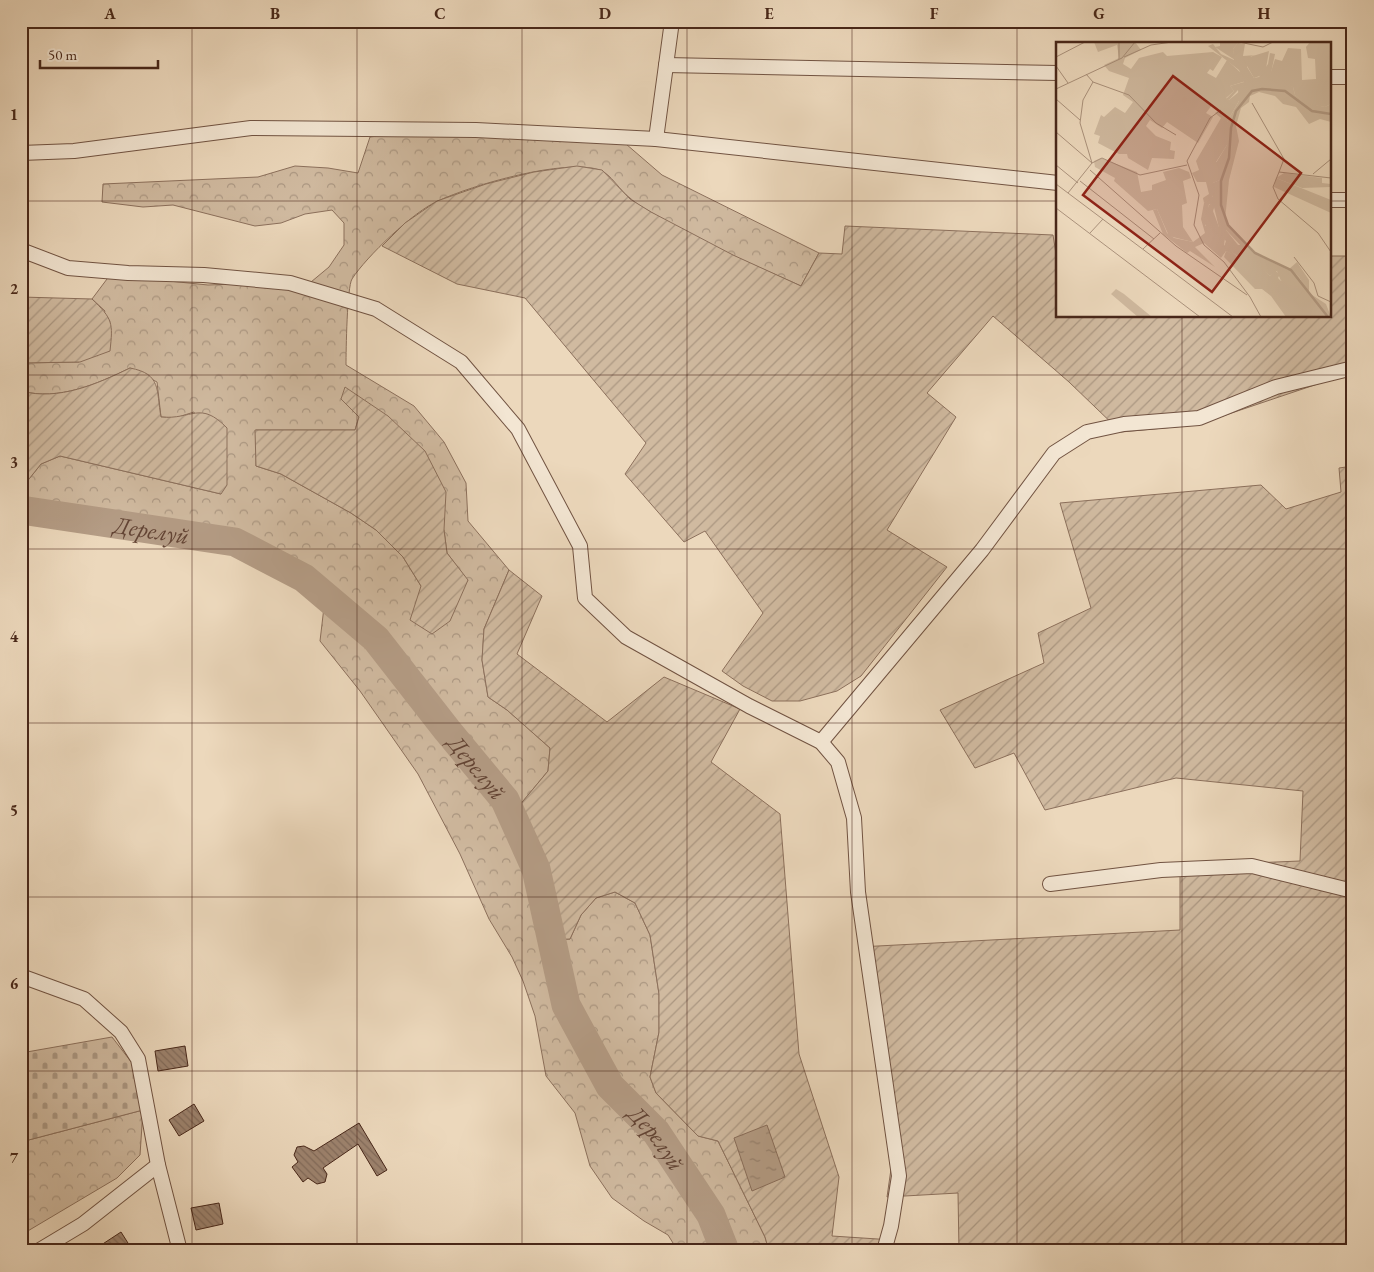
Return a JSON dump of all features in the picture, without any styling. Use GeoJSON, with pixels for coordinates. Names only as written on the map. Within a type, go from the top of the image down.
{"type":"FeatureCollection","features":[{"type":"Feature","properties":{"kind":"street"},"geometry":{"type":"LineString","coordinates":[[656,139],[672,21]]}},
{"type":"Feature","properties":{"kind":"street"},"geometry":{"type":"LineString","coordinates":[[666,65],[1056,73]]}},
{"type":"Feature","properties":{"kind":"street"},"geometry":{"type":"LineString","coordinates":[[1332,77],[1353,77]]}},
{"type":"Feature","properties":{"kind":"street"},"geometry":{"type":"LineString","coordinates":[[21,153],[74,150],[251,128],[476,130],[656,139],[1056,183]]}},
{"type":"Feature","properties":{"kind":"street"},"geometry":{"type":"LineString","coordinates":[[1332,200],[1353,200]]}},
{"type":"Feature","properties":{"kind":"street"},"geometry":{"type":"LineString","coordinates":[[21,250],[68,268],[128,273],[204,275],[290,283],[376,309],[462,362],[518,429],[580,546],[585,598],[626,637],[749,706],[821,742],[838,762],[854,818],[858,892],[899,1176],[891,1226],[884,1251]]}},
{"type":"Feature","properties":{"kind":"street"},"geometry":{"type":"LineString","coordinates":[[821,742],[982,550],[1054,454],[1087,432],[1124,424],[1198,418],[1276,387],[1353,368]]}},
{"type":"Feature","properties":{"kind":"street"},"geometry":{"type":"LineString","coordinates":[[1050,884],[1161,870],[1252,866],[1353,891]]}},
{"type":"Feature","properties":{"kind":"street"},"geometry":{"type":"LineString","coordinates":[[21,976],[84,999],[121,1032],[138,1058],[158,1165],[180,1251]]}},
{"type":"Feature","properties":{"kind":"street"},"geometry":{"type":"LineString","coordinates":[[38,1251],[83,1224],[158,1165]]}},
{"type":"Feature","properties":{"kind":"green space"},"geometry":{"type":"Polygon","coordinates":[[[401,133],[626,144],[662,175],[819,253],[801,286],[724,251],[667,222],[634,202],[608,175],[600,170],[584,167],[542,170],[473,188],[438,201],[416,214],[379,247],[352,279],[347,320],[346,365],[414,406],[444,442],[466,483],[468,521],[509,570],[484,629],[482,660],[488,697],[507,710],[550,748],[548,771],[509,818],[515,843],[548,940],[570,939],[581,915],[596,898],[615,892],[635,903],[650,935],[659,994],[659,1032],[650,1077],[656,1093],[698,1136],[718,1141],[765,1237],[769,1251],[678,1251],[668,1235],[644,1221],[612,1198],[590,1166],[575,1113],[546,1076],[535,1016],[523,981],[512,957],[489,919],[460,854],[418,774],[360,691],[320,641],[324,607],[319,587],[283,560],[246,538],[124,516],[21,501],[21,483],[25,484],[41,464],[60,456],[221,494],[194,412],[175,418],[161,417],[157,382],[130,368],[91,385],[63,392],[35,394],[21,391],[21,363],[79,362],[105,311],[92,299],[110,275],[208,285],[261,283],[299,292],[329,267],[344,245],[344,223],[332,210],[305,214],[281,223],[255,226],[173,205],[143,207],[102,202],[103,184],[258,177],[295,166],[328,168],[358,173],[370,137],[401,133]],[[359,417],[355,430],[256,430],[256,466],[281,474],[351,513],[376,530],[403,557],[421,586],[468,581],[447,553],[444,530],[359,417]]]}},
{"type":"Feature","properties":{"kind":"green space"},"geometry":{"type":"Polygon","coordinates":[[[577,166],[602,170],[630,199],[651,212],[733,255],[801,286],[819,253],[842,254],[845,226],[1053,235],[1056,254],[1056,318],[1332,318],[1332,256],[1353,256],[1353,372],[1196,425],[1121,432],[1069,382],[993,316],[927,393],[956,417],[887,530],[947,567],[861,676],[837,691],[800,701],[772,701],[743,686],[722,671],[763,613],[705,531],[684,542],[625,474],[646,443],[525,298],[457,284],[382,246],[405,223],[437,201],[486,184],[534,172],[577,166]]]}},
{"type":"Feature","properties":{"kind":"green space"},"geometry":{"type":"Polygon","coordinates":[[[21,297],[92,299],[108,317],[110,322],[110,351],[80,362],[21,363],[21,297]]]}},
{"type":"Feature","properties":{"kind":"green space"},"geometry":{"type":"Polygon","coordinates":[[[130,368],[148,374],[153,379],[156,385],[161,417],[202,413],[210,415],[227,428],[227,485],[221,494],[60,456],[41,464],[25,484],[21,483],[21,391],[35,394],[63,392],[91,385],[130,368]]]}},
{"type":"Feature","properties":{"kind":"green space"},"geometry":{"type":"Polygon","coordinates":[[[345,387],[388,416],[425,451],[446,492],[444,530],[447,553],[468,580],[450,621],[432,634],[410,620],[421,586],[403,557],[376,530],[351,513],[281,474],[256,466],[255,430],[355,430],[359,417],[341,399],[345,387]]]}},
{"type":"Feature","properties":{"kind":"green space"},"geometry":{"type":"Polygon","coordinates":[[[1353,466],[1353,1251],[959,1251],[958,1193],[887,1197],[891,1169],[859,947],[1180,930],[1180,866],[1300,861],[1303,791],[1176,778],[1045,810],[1014,753],[975,768],[940,710],[1044,663],[1038,633],[1091,608],[1060,503],[1261,485],[1286,509],[1341,492],[1339,468],[1353,466]]]}},
{"type":"Feature","properties":{"kind":"green space"},"geometry":{"type":"Polygon","coordinates":[[[509,570],[542,596],[517,654],[607,722],[664,677],[740,709],[711,762],[780,814],[799,1054],[839,1177],[832,1236],[893,1240],[890,1251],[769,1251],[765,1237],[718,1141],[698,1136],[656,1093],[650,1077],[659,1032],[659,994],[650,935],[635,903],[615,892],[596,898],[581,915],[570,939],[548,940],[515,843],[509,818],[548,771],[550,748],[507,710],[488,697],[482,660],[484,629],[509,570]]]}},
{"type":"Feature","properties":{"kind":"green space"},"geometry":{"type":"Polygon","coordinates":[[[112,1037],[132,1063],[143,1110],[21,1142],[21,1053],[112,1037]]]}},
{"type":"Feature","properties":{"kind":"green space"},"geometry":{"type":"Polygon","coordinates":[[[143,1110],[140,1155],[117,1178],[21,1235],[21,1142],[143,1110]]]}},
{"type":"Feature","properties":{"kind":"water"},"geometry":{"type":"Polygon","coordinates":[[[767,1125],[785,1177],[752,1191],[734,1138],[767,1125]]]}},
{"type":"Feature","properties":{"kind":"building"},"geometry":{"type":"Polygon","coordinates":[[[185,1046],[188,1066],[158,1071],[155,1051],[185,1046]]]}},
{"type":"Feature","properties":{"kind":"building"},"geometry":{"type":"Polygon","coordinates":[[[194,1104],[204,1121],[179,1136],[169,1120],[194,1104]]]}},
{"type":"Feature","properties":{"kind":"building"},"geometry":{"type":"Polygon","coordinates":[[[359,1123],[387,1170],[377,1176],[358,1144],[323,1168],[327,1174],[325,1182],[317,1184],[308,1178],[303,1182],[292,1167],[298,1162],[294,1155],[297,1147],[304,1146],[314,1151],[359,1123]]]}},
{"type":"Feature","properties":{"kind":"building"},"geometry":{"type":"Polygon","coordinates":[[[219,1203],[223,1224],[196,1230],[191,1208],[219,1203]]]}},
{"type":"Feature","properties":{"kind":"building"},"geometry":{"type":"Polygon","coordinates":[[[121,1232],[133,1251],[92,1251],[121,1232]]]}},
{"type":"Feature","properties":{"kind":"waterway","name":"Дерелуй"},"geometry":{"type":"LineString","coordinates":[[21,510],[235,542],[304,578],[376,639],[505,800],[536,869],[566,1005],[610,1086],[656,1132],[711,1215],[725,1251]]}}]}
